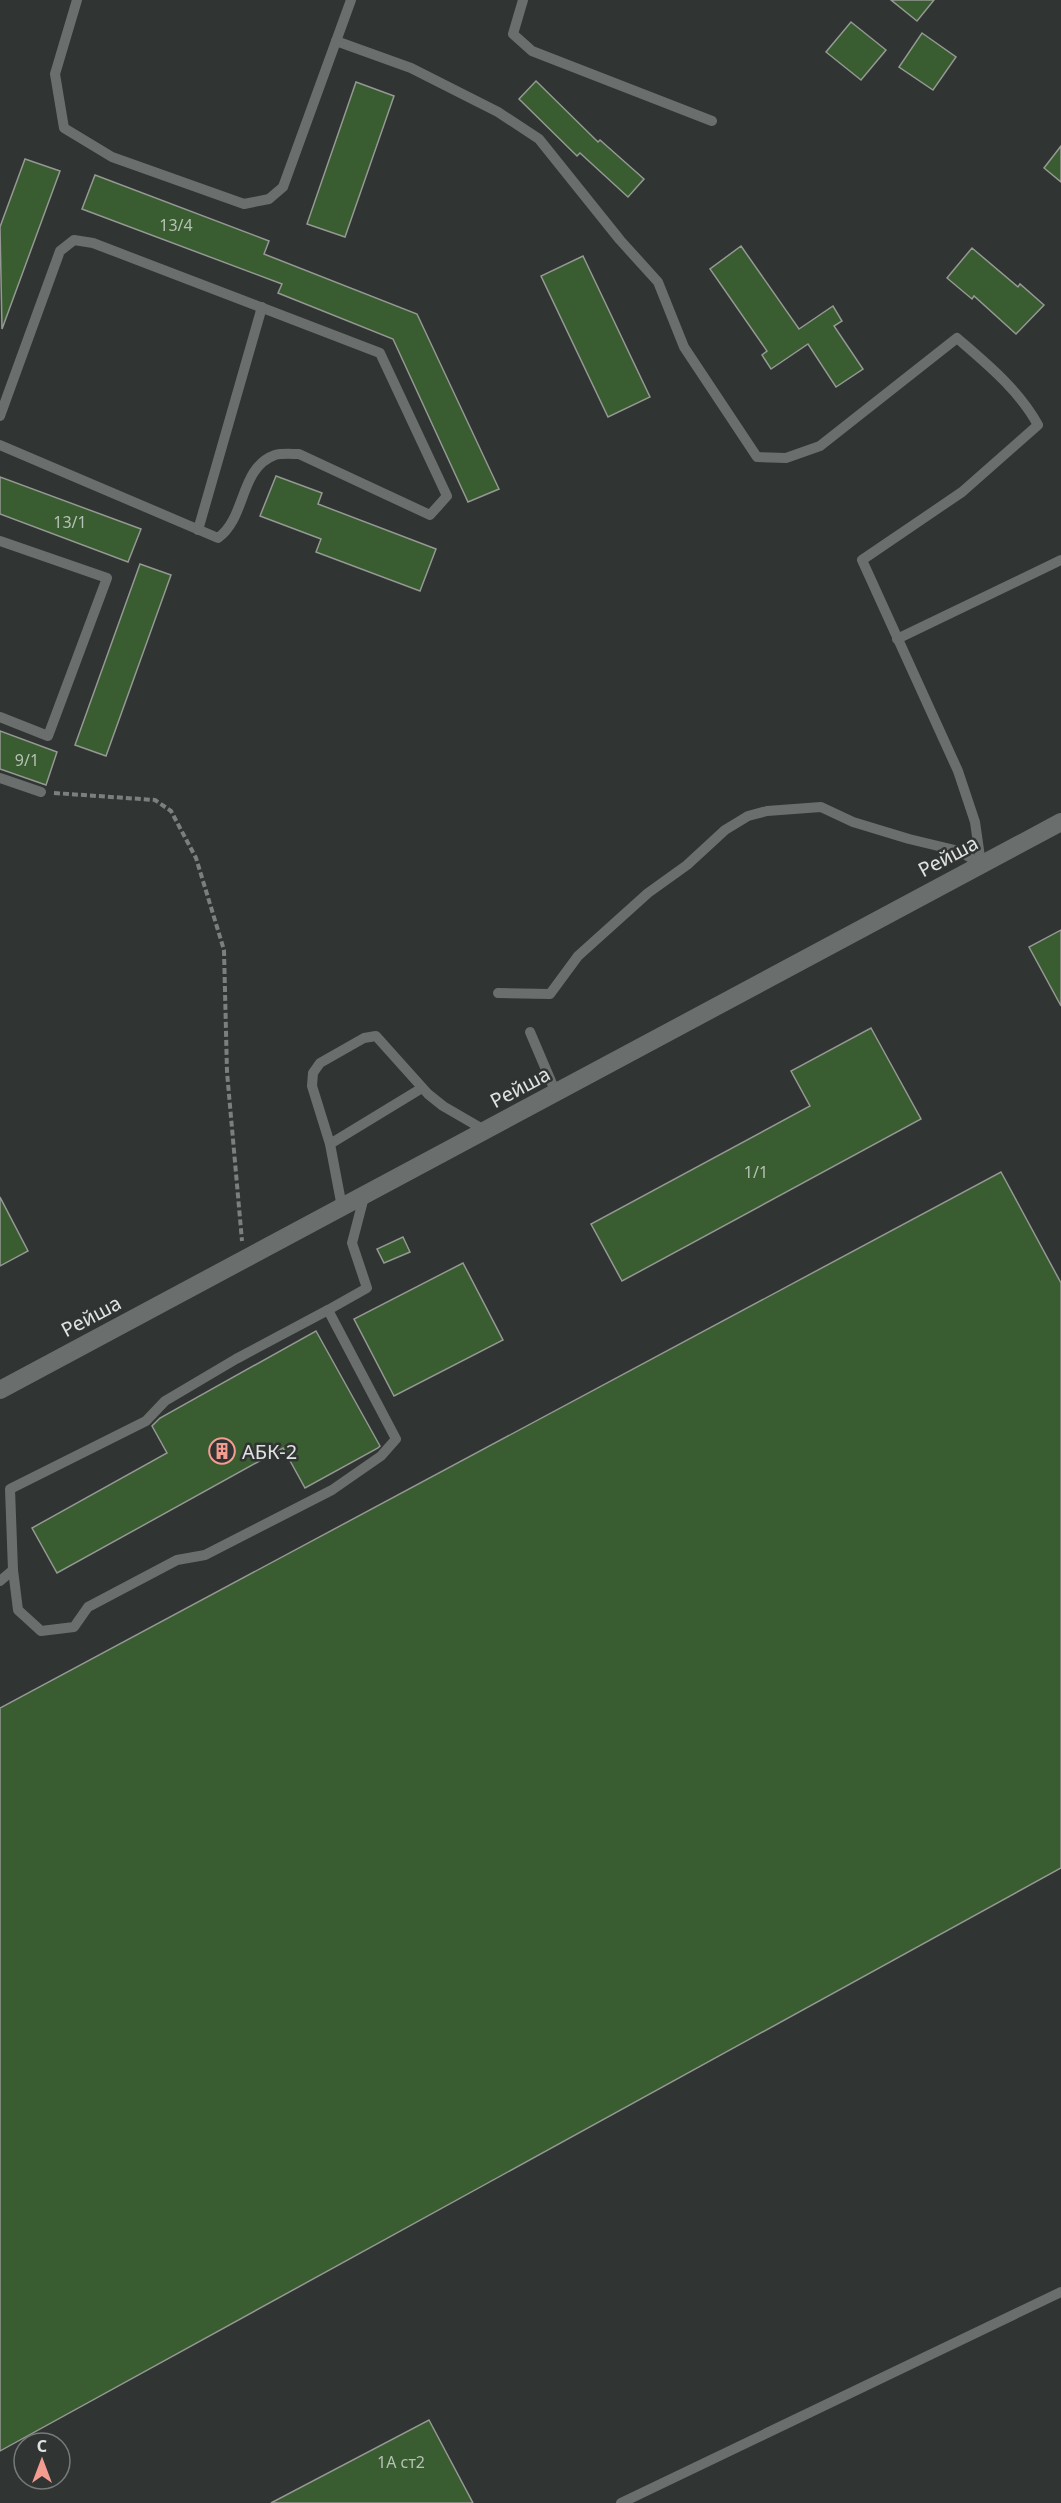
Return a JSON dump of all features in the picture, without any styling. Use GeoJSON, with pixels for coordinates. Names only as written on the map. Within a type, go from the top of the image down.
{"type":"FeatureCollection","features":[{"type":"Feature","properties":{"kind":"street","name":"Рейша"},"geometry":{"type":"LineString","coordinates":[[0,1390],[1061,822]]}},
{"type":"Feature","properties":{"kind":"lane"},"geometry":{"type":"LineString","coordinates":[[77,0],[54,74],[64,128],[112,157],[244,204],[269,199],[283,187],[351,0]]}},
{"type":"Feature","properties":{"kind":"lane"},"geometry":{"type":"LineString","coordinates":[[523,0],[513,34],[532,51],[712,121]]}},
{"type":"Feature","properties":{"kind":"lane"},"geometry":{"type":"LineString","coordinates":[[336,41],[411,68],[498,112],[539,139],[620,240],[658,282],[684,347],[757,457],[786,458],[820,446],[957,338],[1002,377],[1032,414],[1038,425],[962,492],[862,560],[958,771],[975,822],[981,864]]}},
{"type":"Feature","properties":{"kind":"lane"},"geometry":{"type":"LineString","coordinates":[[0,416],[60,251],[74,240],[93,243],[380,353],[447,496],[430,515],[299,454],[276,454],[256,465],[226,532],[218,538],[0,446]]}},
{"type":"Feature","properties":{"kind":"lane"},"geometry":{"type":"LineString","coordinates":[[198,530],[262,307]]}},
{"type":"Feature","properties":{"kind":"lane"},"geometry":{"type":"LineString","coordinates":[[0,541],[107,578],[48,736],[0,717]]}},
{"type":"Feature","properties":{"kind":"lane"},"geometry":{"type":"LineString","coordinates":[[897,639],[1061,560]]}},
{"type":"Feature","properties":{"kind":"lane"},"geometry":{"type":"LineString","coordinates":[[0,778],[41,792]]}},
{"type":"Feature","properties":{"kind":"lane"},"geometry":{"type":"LineString","coordinates":[[498,993],[550,994],[578,956],[648,893],[687,865],[724,830],[748,816],[767,811],[821,807],[853,822],[959,851],[981,864]]}},
{"type":"Feature","properties":{"kind":"lane"},"geometry":{"type":"LineString","coordinates":[[530,1032],[556,1093]]}},
{"type":"Feature","properties":{"kind":"lane"},"geometry":{"type":"LineString","coordinates":[[342,1207],[330,1144],[312,1086],[313,1073],[320,1063],[364,1038],[376,1036],[422,1088],[443,1106],[486,1131]]}},
{"type":"Feature","properties":{"kind":"lane"},"geometry":{"type":"LineString","coordinates":[[330,1144],[422,1088]]}},
{"type":"Feature","properties":{"kind":"lane"},"geometry":{"type":"LineString","coordinates":[[328,1310],[396,1439],[381,1456],[332,1490],[215,1550],[205,1555],[177,1560],[88,1606],[74,1627],[41,1631],[18,1610],[13,1570],[10,1489],[147,1421],[165,1401],[236,1359],[367,1288],[352,1243],[364,1197]]}},
{"type":"Feature","properties":{"kind":"lane"},"geometry":{"type":"LineString","coordinates":[[0,1581],[13,1570]]}},
{"type":"Feature","properties":{"kind":"lane"},"geometry":{"type":"LineString","coordinates":[[621,2503],[1061,2292]]}},
{"type":"Feature","properties":{"kind":"path"},"geometry":{"type":"LineString","coordinates":[[41,792],[155,800],[171,811],[196,858],[225,950],[227,1072],[243,1260]]}},
{"type":"Feature","properties":{"kind":"building"},"geometry":{"type":"Polygon","coordinates":[[[891,0],[934,0],[917,21],[891,0]]]}},
{"type":"Feature","properties":{"kind":"building"},"geometry":{"type":"Polygon","coordinates":[[[851,22],[886,50],[861,80],[826,52],[851,22]]]}},
{"type":"Feature","properties":{"kind":"building"},"geometry":{"type":"Polygon","coordinates":[[[922,33],[956,57],[933,90],[899,67],[922,33]]]}},
{"type":"Feature","properties":{"kind":"building"},"geometry":{"type":"Polygon","coordinates":[[[536,81],[598,142],[600,140],[644,179],[628,197],[580,153],[577,156],[519,99],[536,81]]]}},
{"type":"Feature","properties":{"kind":"building"},"geometry":{"type":"Polygon","coordinates":[[[356,82],[394,96],[345,237],[307,224],[356,82]]]}},
{"type":"Feature","properties":{"kind":"building"},"geometry":{"type":"Polygon","coordinates":[[[1061,146],[1061,182],[1044,168],[1061,146]]]}},
{"type":"Feature","properties":{"kind":"building"},"geometry":{"type":"Polygon","coordinates":[[[25,159],[60,171],[2,329],[0,227],[25,159]]]}},
{"type":"Feature","properties":{"kind":"building"},"geometry":{"type":"Polygon","coordinates":[[[95,175],[269,241],[264,254],[417,314],[499,489],[468,502],[393,339],[278,293],[282,284],[82,209],[95,175]]]}},
{"type":"Feature","properties":{"kind":"building"},"geometry":{"type":"Polygon","coordinates":[[[741,246],[799,329],[833,306],[842,321],[834,326],[863,369],[836,387],[808,344],[771,369],[762,355],[767,351],[710,269],[741,246]]]}},
{"type":"Feature","properties":{"kind":"building"},"geometry":{"type":"Polygon","coordinates":[[[972,248],[1018,287],[1020,284],[1044,305],[1016,334],[974,296],[972,299],[947,278],[972,248]]]}},
{"type":"Feature","properties":{"kind":"building"},"geometry":{"type":"Polygon","coordinates":[[[583,256],[650,397],[608,417],[541,276],[583,256]]]}},
{"type":"Feature","properties":{"kind":"building"},"geometry":{"type":"Polygon","coordinates":[[[276,476],[322,493],[318,504],[436,549],[420,591],[316,552],[321,539],[260,516],[276,476]]]}},
{"type":"Feature","properties":{"kind":"building"},"geometry":{"type":"Polygon","coordinates":[[[0,477],[141,529],[128,562],[0,514],[0,477]]]}},
{"type":"Feature","properties":{"kind":"building"},"geometry":{"type":"Polygon","coordinates":[[[140,564],[171,575],[106,756],[75,745],[140,564]]]}},
{"type":"Feature","properties":{"kind":"building"},"geometry":{"type":"Polygon","coordinates":[[[0,731],[57,752],[46,785],[0,769],[0,731]]]}},
{"type":"Feature","properties":{"kind":"building"},"geometry":{"type":"Polygon","coordinates":[[[1061,930],[1061,1006],[1029,947],[1061,930]]]}},
{"type":"Feature","properties":{"kind":"building"},"geometry":{"type":"Polygon","coordinates":[[[871,1028],[921,1119],[622,1281],[591,1224],[810,1106],[791,1071],[871,1028]]]}},
{"type":"Feature","properties":{"kind":"building"},"geometry":{"type":"Polygon","coordinates":[[[1001,1172],[1061,1283],[1061,1868],[36,2431],[12,2431],[12,2444],[0,2451],[0,1708],[1001,1172]]]}},
{"type":"Feature","properties":{"kind":"building"},"geometry":{"type":"Polygon","coordinates":[[[0,1197],[28,1251],[0,1266],[0,1197]]]}},
{"type":"Feature","properties":{"kind":"building"},"geometry":{"type":"Polygon","coordinates":[[[403,1237],[410,1252],[384,1263],[377,1249],[403,1237]]]}},
{"type":"Feature","properties":{"kind":"building"},"geometry":{"type":"Polygon","coordinates":[[[463,1263],[503,1340],[394,1396],[354,1319],[463,1263]]]}},
{"type":"Feature","properties":{"kind":"building","name":"АБК-2"},"geometry":{"type":"Polygon","coordinates":[[[316,1331],[380,1446],[378,1448],[305,1488],[283,1448],[57,1573],[32,1528],[167,1453],[152,1426],[160,1418],[316,1331]]]}},
{"type":"Feature","properties":{"kind":"building"},"geometry":{"type":"Polygon","coordinates":[[[429,2420],[473,2503],[271,2503],[429,2420]]]}},
{"type":"Feature","properties":{"kind":"place","name":"АБК-2"},"geometry":{"type":"Point","coordinates":[222,1451]}}]}
